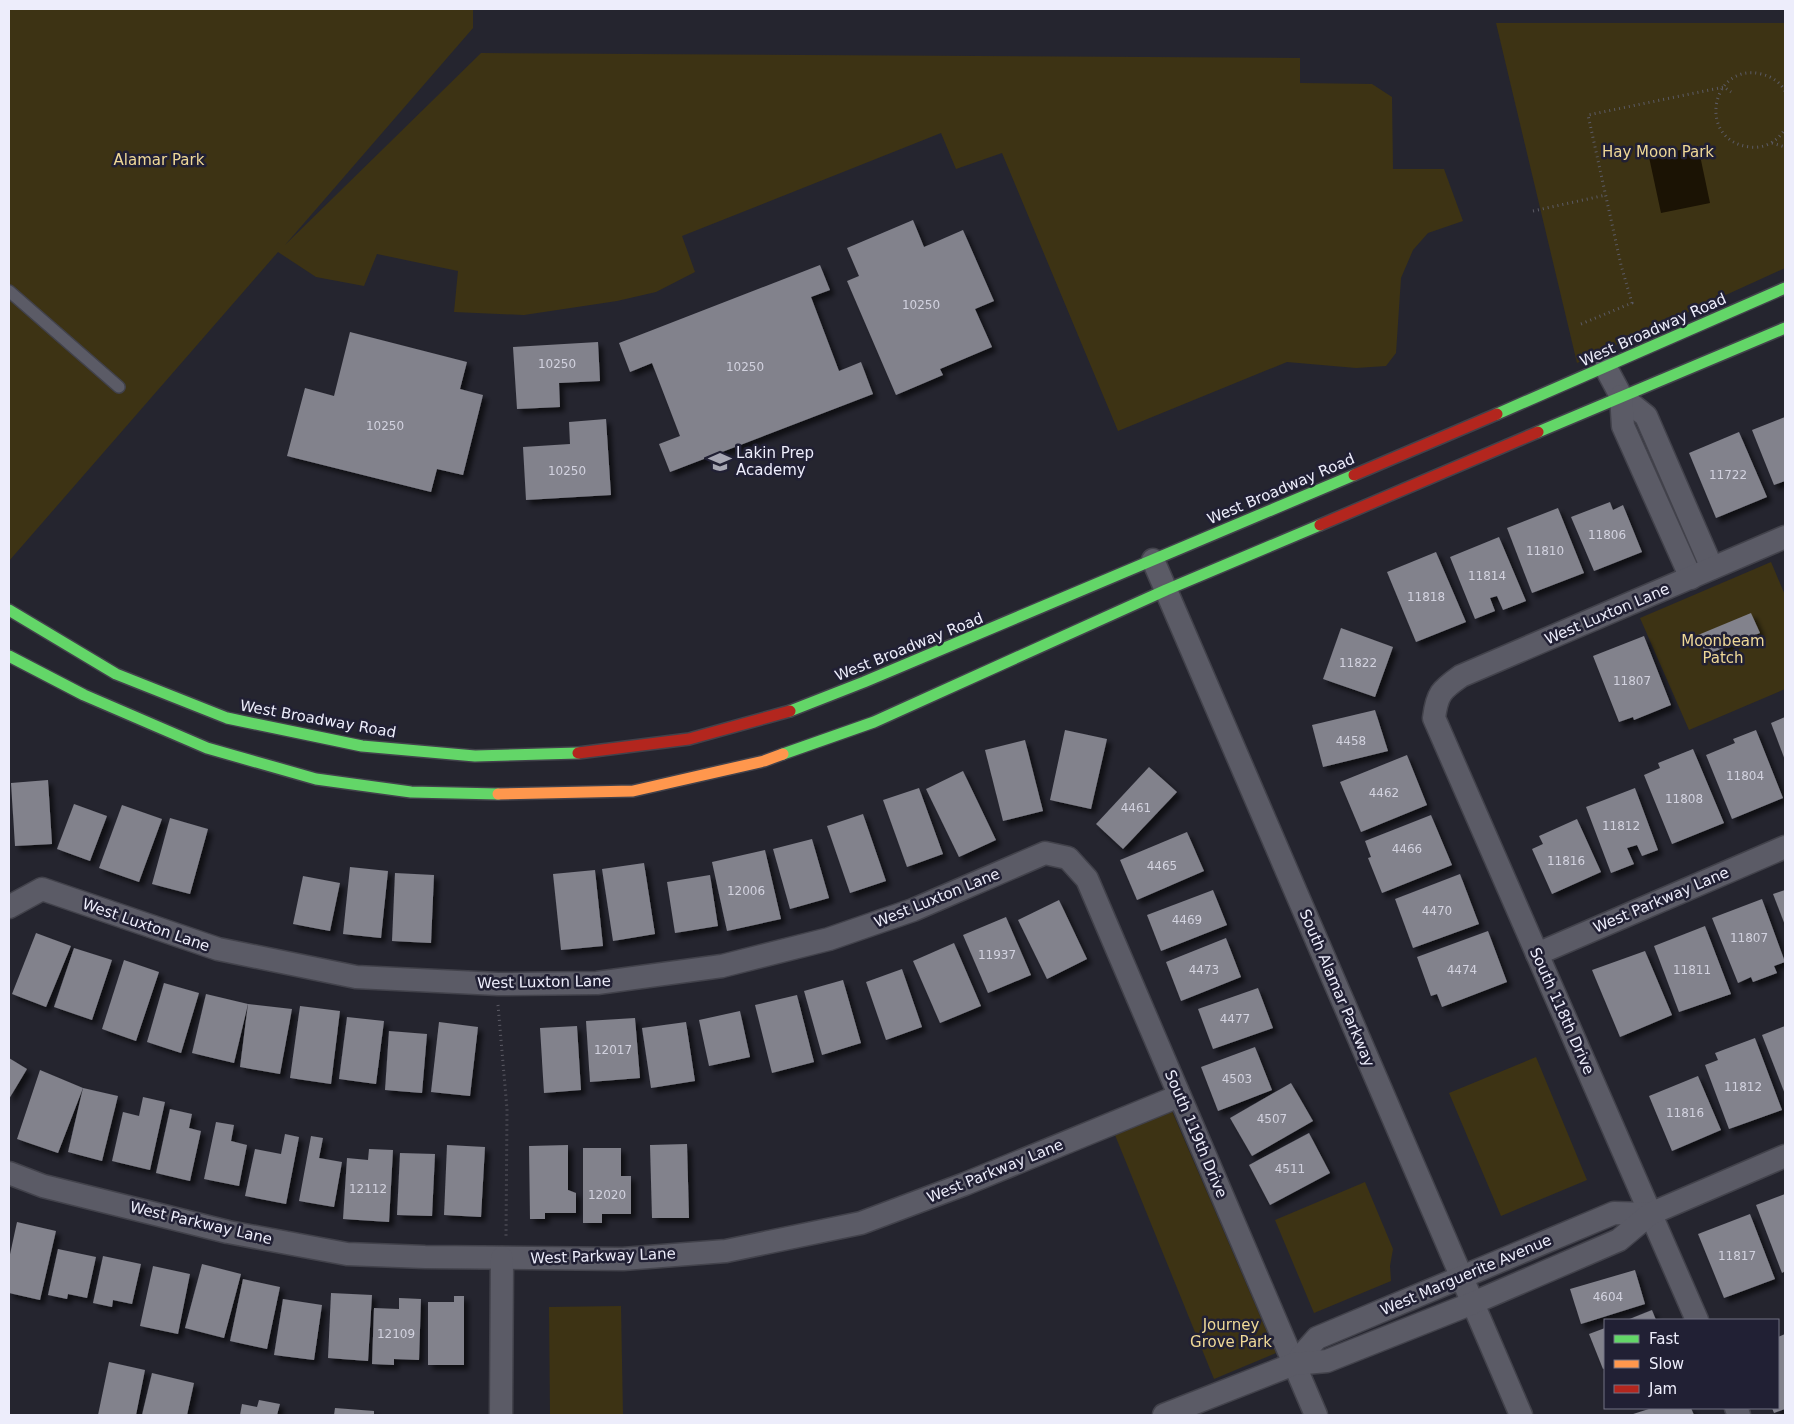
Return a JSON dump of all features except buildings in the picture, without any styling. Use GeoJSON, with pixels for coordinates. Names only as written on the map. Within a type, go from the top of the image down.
{"type":"FeatureCollection","features":[{"type":"Feature","properties":{"kind":"main road","name":"West Broadway Road"},"geometry":{"type":"LineString","coordinates":[[9,612],[116,674],[227,718],[362,746],[475,756],[597,752],[689,739],[786,712],[1002,625],[1606,368],[1785,288]]}},
{"type":"Feature","properties":{"kind":"main road"},"geometry":{"type":"LineString","coordinates":[[9,656],[84,695],[207,748],[316,779],[420,792],[534,795],[633,790],[764,761],[874,722],[1166,590],[1785,328]]}},
{"type":"Feature","properties":{"kind":"street"},"geometry":{"type":"LineString","coordinates":[[1606,368],[1621,396],[1646,416],[1712,568]]}},
{"type":"Feature","properties":{"kind":"street"},"geometry":{"type":"LineString","coordinates":[[1621,396],[1623,426],[1691,578]]}},
{"type":"Feature","properties":{"kind":"street","name":"West Luxton Lane"},"geometry":{"type":"LineString","coordinates":[[1436,700],[1442,689],[1461,676],[1785,537]]}},
{"type":"Feature","properties":{"kind":"street","name":"South Alamar Parkway"},"geometry":{"type":"LineString","coordinates":[[1153,560],[1522,1415]]}},
{"type":"Feature","properties":{"kind":"street","name":"South 118th Drive"},"geometry":{"type":"LineString","coordinates":[[1436,700],[1434,718],[1697,1319]]}},
{"type":"Feature","properties":{"kind":"street","name":"West Parkway Lane"},"geometry":{"type":"LineString","coordinates":[[1537,954],[1785,847]]}},
{"type":"Feature","properties":{"kind":"street","name":"West Luxton Lane"},"geometry":{"type":"LineString","coordinates":[[9,907],[42,889],[218,949],[356,977],[498,984],[597,983],[722,966],[829,939],[912,910],[1045,854],[1068,858]]}},
{"type":"Feature","properties":{"kind":"street","name":"South 119th Drive"},"geometry":{"type":"LineString","coordinates":[[1068,858],[1087,880],[1316,1415]]}},
{"type":"Feature","properties":{"kind":"street","name":"West Parkway Lane"},"geometry":{"type":"LineString","coordinates":[[9,1172],[43,1186],[228,1232],[347,1254],[502,1258],[623,1258],[726,1250],[861,1222],[965,1184],[1179,1096]]}},
{"type":"Feature","properties":{"kind":"street","name":"West Marguerite Avenue"},"geometry":{"type":"LineString","coordinates":[[1164,1415],[1294,1364],[1327,1361],[1473,1303],[1619,1240],[1650,1214],[1785,1156]]}},
{"type":"Feature","properties":{"kind":"street","name":"West Marguerite Avenue"},"geometry":{"type":"LineString","coordinates":[[1294,1364],[1316,1338],[1614,1212],[1650,1214]]}},
{"type":"Feature","properties":{"kind":"street"},"geometry":{"type":"LineString","coordinates":[[501,1415],[502,1258]]}},
{"type":"Feature","properties":{"kind":"lane"},"geometry":{"type":"LineString","coordinates":[[9,291],[120,387]]}},
{"type":"Feature","properties":{"kind":"path"},"geometry":{"type":"LineString","coordinates":[[1785,91],[1776,80],[1757,73],[1737,76],[1724,87],[1717,99],[1715,109],[1720,129],[1726,137],[1744,147],[1754,148],[1772,143],[1785,130]]}},
{"type":"Feature","properties":{"kind":"path"},"geometry":{"type":"LineString","coordinates":[[1724,87],[1730,92]]}},
{"type":"Feature","properties":{"kind":"path"},"geometry":{"type":"LineString","coordinates":[[1581,324],[1632,303],[1626,286],[1588,115],[1724,87]]}},
{"type":"Feature","properties":{"kind":"path"},"geometry":{"type":"LineString","coordinates":[[1772,143],[1785,147]]}},
{"type":"Feature","properties":{"kind":"path"},"geometry":{"type":"LineString","coordinates":[[1533,211],[1606,195]]}},
{"type":"Feature","properties":{"kind":"path"},"geometry":{"type":"LineString","coordinates":[[498,984],[501,1057],[507,1109],[506,1240],[502,1258]]}},
{"type":"Feature","properties":{"kind":"green space","name":"Alamar Park"},"geometry":{"type":"Polygon","coordinates":[[[9,9],[473,9],[473,28],[285,245],[481,53],[1300,58],[1300,83],[1372,84],[1392,97],[1393,169],[1444,169],[1463,221],[1428,233],[1413,250],[1401,278],[1396,353],[1386,366],[1356,368],[1287,362],[1118,431],[1002,153],[956,169],[941,133],[682,236],[695,272],[656,292],[617,301],[524,315],[454,312],[458,271],[377,254],[364,286],[316,277],[278,252],[9,561],[9,9]]]}},
{"type":"Feature","properties":{"kind":"green space","name":"Hay Moon Park"},"geometry":{"type":"Polygon","coordinates":[[[1496,23],[1785,23],[1785,268],[1577,363],[1496,23]]]}},
{"type":"Feature","properties":{"kind":"green space","name":"Moonbeam Patch"},"geometry":{"type":"Polygon","coordinates":[[[1771,562],[1785,595],[1785,689],[1689,730],[1640,618],[1771,562]]]}},
{"type":"Feature","properties":{"kind":"green space"},"geometry":{"type":"Polygon","coordinates":[[[1536,1057],[1587,1180],[1501,1216],[1449,1093],[1536,1057]]]}},
{"type":"Feature","properties":{"kind":"green space","name":"Journey Grove Park"},"geometry":{"type":"Polygon","coordinates":[[[1172,1111],[1276,1353],[1214,1379],[1115,1135],[1172,1111]]]}},
{"type":"Feature","properties":{"kind":"green space"},"geometry":{"type":"Polygon","coordinates":[[[1365,1182],[1393,1249],[1390,1266],[1391,1281],[1314,1313],[1275,1220],[1365,1182]]]}},
{"type":"Feature","properties":{"kind":"green space"},"geometry":{"type":"Polygon","coordinates":[[[621,1306],[623,1415],[550,1415],[549,1307],[621,1306]]]}},
{"type":"Feature","properties":{"kind":"shaded area"},"geometry":{"type":"Polygon","coordinates":[[[1698,146],[1710,203],[1661,213],[1649,157],[1698,146]]]}},
{"type":"Feature","properties":{"kind":"traffic: fast"},"geometry":{"type":"LineString","coordinates":[[1497,414],[1785,288]]}},
{"type":"Feature","properties":{"kind":"traffic: fast"},"geometry":{"type":"LineString","coordinates":[[1538,432],[1785,328]]}},
{"type":"Feature","properties":{"kind":"traffic: fast"},"geometry":{"type":"LineString","coordinates":[[790,711],[864,682],[1354,475]]}},
{"type":"Feature","properties":{"kind":"traffic: fast"},"geometry":{"type":"LineString","coordinates":[[783,754],[874,722],[1166,590],[1320,525]]}},
{"type":"Feature","properties":{"kind":"traffic: fast"},"geometry":{"type":"LineString","coordinates":[[9,610],[116,674],[227,718],[362,746],[475,756],[578,753]]}},
{"type":"Feature","properties":{"kind":"traffic: fast"},"geometry":{"type":"LineString","coordinates":[[9,656],[84,695],[207,748],[316,779],[411,792],[498,794]]}},
{"type":"Feature","properties":{"kind":"traffic: slow"},"geometry":{"type":"LineString","coordinates":[[498,794],[633,791],[764,761],[783,754]]}},
{"type":"Feature","properties":{"kind":"traffic: jam"},"geometry":{"type":"LineString","coordinates":[[1354,475],[1497,414]]}},
{"type":"Feature","properties":{"kind":"traffic: jam"},"geometry":{"type":"LineString","coordinates":[[1320,525],[1538,432]]}},
{"type":"Feature","properties":{"kind":"traffic: jam"},"geometry":{"type":"LineString","coordinates":[[578,753],[689,739],[790,711]]}},
{"type":"Feature","properties":{"kind":"place","name":"Lakin Prep Academy"},"geometry":{"type":"Point","coordinates":[720,462]}}]}
